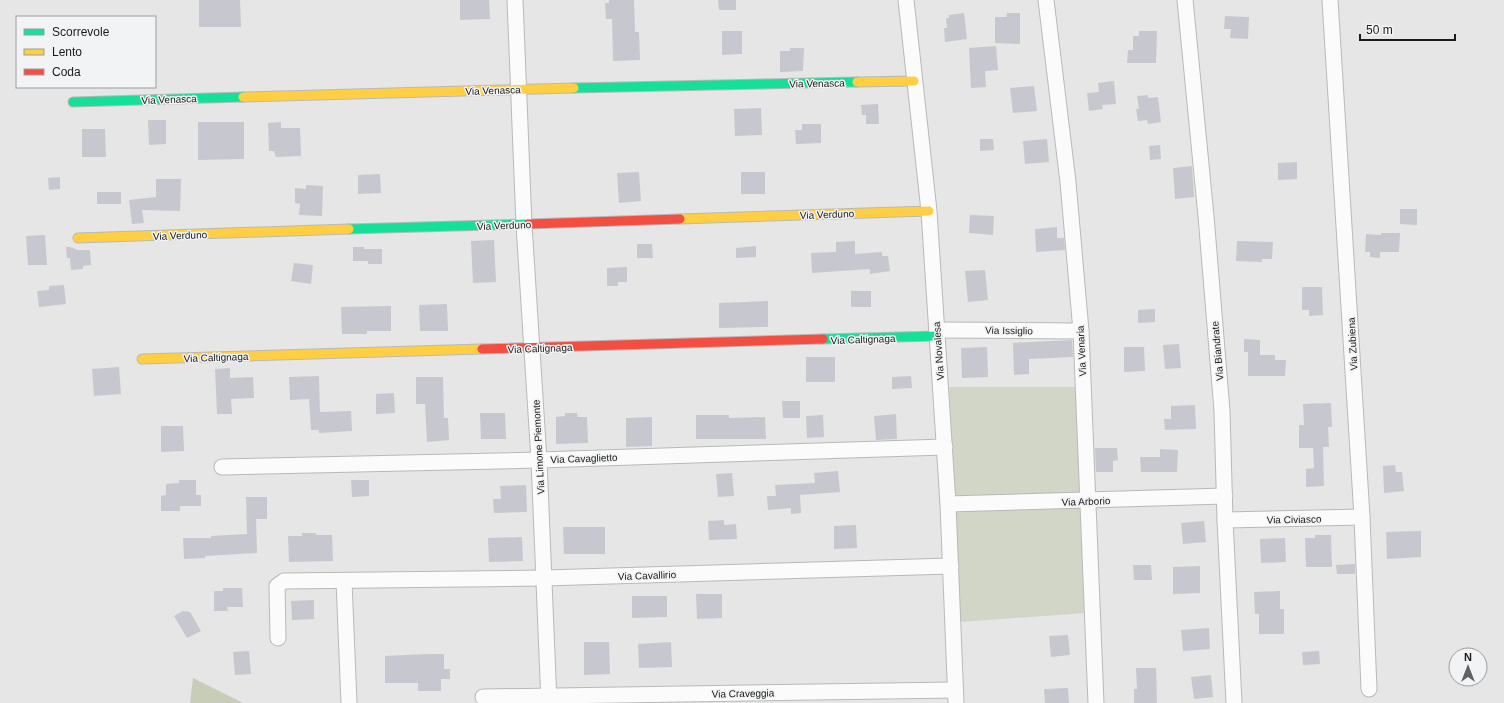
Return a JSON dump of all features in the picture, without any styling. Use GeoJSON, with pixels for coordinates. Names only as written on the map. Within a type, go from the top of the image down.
{"type":"FeatureCollection","features":[{"type":"Feature","properties":{"kind":"street","name":"Via Limone Piemonte"},"geometry":{"type":"LineString","coordinates":[[516,0],[524,225],[539,460],[549,700]]}},
{"type":"Feature","properties":{"kind":"street","name":"Via Novalesa"},"geometry":{"type":"LineString","coordinates":[[906,0],[929,211],[945,447],[955,696]]}},
{"type":"Feature","properties":{"kind":"street","name":"Via Venaria"},"geometry":{"type":"LineString","coordinates":[[1046,0],[1068,182],[1081,331],[1096,703]]}},
{"type":"Feature","properties":{"kind":"street","name":"Via Biandrate"},"geometry":{"type":"LineString","coordinates":[[1185,0],[1206,216],[1222,411],[1225,520],[1234,703]]}},
{"type":"Feature","properties":{"kind":"street","name":"Via Zubiena"},"geometry":{"type":"LineString","coordinates":[[1330,0],[1362,517],[1369,689]]}},
{"type":"Feature","properties":{"kind":"street","name":"Via Venasca"},"geometry":{"type":"LineString","coordinates":[[73,102],[519,89],[914,81]]}},
{"type":"Feature","properties":{"kind":"street","name":"Via Verduno"},"geometry":{"type":"LineString","coordinates":[[78,238],[929,211]]}},
{"type":"Feature","properties":{"kind":"street","name":"Via Issiglio"},"geometry":{"type":"LineString","coordinates":[[937,333],[1081,331]]}},
{"type":"Feature","properties":{"kind":"street","name":"Via Caltignaga"},"geometry":{"type":"LineString","coordinates":[[142,358],[532,348],[937,333]]}},
{"type":"Feature","properties":{"kind":"street","name":"Via Cavaglietto"},"geometry":{"type":"LineString","coordinates":[[222,467],[539,460],[945,447]]}},
{"type":"Feature","properties":{"kind":"street","name":"Via Arborio"},"geometry":{"type":"LineString","coordinates":[[948,504],[1225,496]]}},
{"type":"Feature","properties":{"kind":"street","name":"Via Civiasco"},"geometry":{"type":"LineString","coordinates":[[1225,520],[1362,517]]}},
{"type":"Feature","properties":{"kind":"street","name":"Via Cavallirio"},"geometry":{"type":"LineString","coordinates":[[278,638],[277,586],[284,581],[544,578],[950,566]]}},
{"type":"Feature","properties":{"kind":"street"},"geometry":{"type":"LineString","coordinates":[[344,581],[349,703]]}},
{"type":"Feature","properties":{"kind":"street","name":"Via Craveggia"},"geometry":{"type":"LineString","coordinates":[[483,697],[549,700],[955,696]]}},
{"type":"Feature","properties":{"kind":"green space"},"geometry":{"type":"Polygon","coordinates":[[[949,387],[1078,387],[1081,495],[961,497],[955,495],[949,387]]]}},
{"type":"Feature","properties":{"kind":"green space"},"geometry":{"type":"Polygon","coordinates":[[[1083,508],[1086,613],[960,622],[956,509],[1083,508]]]}},
{"type":"Feature","properties":{"kind":"green space"},"geometry":{"type":"Polygon","coordinates":[[[193,678],[243,703],[190,703],[193,678]]]}},
{"type":"Feature","properties":{"kind":"building"},"geometry":{"type":"Polygon","coordinates":[[[199,0],[240,0],[241,27],[199,27],[199,0]]]}},
{"type":"Feature","properties":{"kind":"building"},"geometry":{"type":"Polygon","coordinates":[[[460,0],[489,0],[490,19],[460,20],[460,0]]]}},
{"type":"Feature","properties":{"kind":"building"},"geometry":{"type":"Polygon","coordinates":[[[609,0],[634,0],[635,32],[639,32],[640,60],[613,61],[612,19],[606,19],[605,3],[609,3],[609,0]]]}},
{"type":"Feature","properties":{"kind":"building"},"geometry":{"type":"Polygon","coordinates":[[[718,0],[736,0],[736,10],[719,10],[718,0]]]}},
{"type":"Feature","properties":{"kind":"building"},"geometry":{"type":"Polygon","coordinates":[[[964,13],[967,39],[945,42],[944,28],[947,28],[946,18],[949,18],[949,15],[964,13]]]}},
{"type":"Feature","properties":{"kind":"building"},"geometry":{"type":"Polygon","coordinates":[[[1007,13],[1020,13],[1020,44],[995,43],[995,17],[1006,17],[1007,13]]]}},
{"type":"Feature","properties":{"kind":"building"},"geometry":{"type":"Polygon","coordinates":[[[1225,16],[1249,17],[1248,39],[1230,38],[1231,29],[1224,29],[1225,16]]]}},
{"type":"Feature","properties":{"kind":"building"},"geometry":{"type":"Polygon","coordinates":[[[722,31],[742,31],[742,54],[722,55],[722,31]]]}},
{"type":"Feature","properties":{"kind":"building"},"geometry":{"type":"Polygon","coordinates":[[[1139,31],[1157,31],[1156,63],[1127,63],[1128,50],[1133,50],[1133,36],[1139,36],[1139,31]]]}},
{"type":"Feature","properties":{"kind":"building"},"geometry":{"type":"Polygon","coordinates":[[[996,46],[998,70],[985,71],[986,87],[971,88],[969,48],[996,46]]]}},
{"type":"Feature","properties":{"kind":"building"},"geometry":{"type":"Polygon","coordinates":[[[790,48],[804,48],[803,71],[780,72],[780,51],[790,51],[790,48]]]}},
{"type":"Feature","properties":{"kind":"building"},"geometry":{"type":"Polygon","coordinates":[[[1114,81],[1116,104],[1102,105],[1103,109],[1089,111],[1087,93],[1099,92],[1098,83],[1114,81]]]}},
{"type":"Feature","properties":{"kind":"building"},"geometry":{"type":"Polygon","coordinates":[[[1034,86],[1037,111],[1013,113],[1010,88],[1034,86]]]}},
{"type":"Feature","properties":{"kind":"building"},"geometry":{"type":"Polygon","coordinates":[[[1148,95],[1148,98],[1158,97],[1161,122],[1148,124],[1147,120],[1138,121],[1136,109],[1139,109],[1137,96],[1148,95]]]}},
{"type":"Feature","properties":{"kind":"building"},"geometry":{"type":"Polygon","coordinates":[[[878,104],[879,124],[866,124],[866,115],[862,115],[861,105],[878,104]]]}},
{"type":"Feature","properties":{"kind":"building"},"geometry":{"type":"Polygon","coordinates":[[[761,108],[762,135],[735,136],[734,109],[761,108]]]}},
{"type":"Feature","properties":{"kind":"building"},"geometry":{"type":"Polygon","coordinates":[[[148,120],[166,120],[166,144],[149,145],[148,120]]]}},
{"type":"Feature","properties":{"kind":"building"},"geometry":{"type":"Polygon","coordinates":[[[198,122],[244,122],[244,159],[198,160],[198,122]]]}},
{"type":"Feature","properties":{"kind":"building"},"geometry":{"type":"Polygon","coordinates":[[[281,122],[281,128],[300,128],[301,156],[276,157],[274,151],[269,151],[268,123],[281,122]]]}},
{"type":"Feature","properties":{"kind":"building"},"geometry":{"type":"Polygon","coordinates":[[[802,124],[821,124],[821,143],[796,144],[795,130],[802,130],[802,124]]]}},
{"type":"Feature","properties":{"kind":"building"},"geometry":{"type":"Polygon","coordinates":[[[82,129],[105,129],[106,157],[82,157],[82,129]]]}},
{"type":"Feature","properties":{"kind":"building"},"geometry":{"type":"Polygon","coordinates":[[[980,139],[993,139],[994,150],[980,151],[980,139]]]}},
{"type":"Feature","properties":{"kind":"building"},"geometry":{"type":"Polygon","coordinates":[[[1047,139],[1049,162],[1025,164],[1023,141],[1047,139]]]}},
{"type":"Feature","properties":{"kind":"building"},"geometry":{"type":"Polygon","coordinates":[[[1160,145],[1161,159],[1150,160],[1149,146],[1160,145]]]}},
{"type":"Feature","properties":{"kind":"building"},"geometry":{"type":"Polygon","coordinates":[[[1297,162],[1297,179],[1278,180],[1278,163],[1297,162]]]}},
{"type":"Feature","properties":{"kind":"building"},"geometry":{"type":"Polygon","coordinates":[[[1192,166],[1194,197],[1175,199],[1173,168],[1192,166]]]}},
{"type":"Feature","properties":{"kind":"building"},"geometry":{"type":"Polygon","coordinates":[[[639,172],[641,201],[619,203],[617,173],[639,172]]]}},
{"type":"Feature","properties":{"kind":"building"},"geometry":{"type":"Polygon","coordinates":[[[741,172],[765,172],[765,194],[741,194],[741,172]]]}},
{"type":"Feature","properties":{"kind":"building"},"geometry":{"type":"Polygon","coordinates":[[[380,174],[381,193],[358,194],[358,175],[380,174]]]}},
{"type":"Feature","properties":{"kind":"building"},"geometry":{"type":"Polygon","coordinates":[[[60,177],[60,189],[49,190],[48,178],[60,177]]]}},
{"type":"Feature","properties":{"kind":"building"},"geometry":{"type":"Polygon","coordinates":[[[156,179],[181,179],[180,211],[142,210],[144,223],[132,224],[129,200],[156,197],[156,179]]]}},
{"type":"Feature","properties":{"kind":"building"},"geometry":{"type":"Polygon","coordinates":[[[306,185],[323,186],[322,216],[299,215],[300,204],[295,203],[295,188],[306,189],[306,185]]]}},
{"type":"Feature","properties":{"kind":"building"},"geometry":{"type":"Polygon","coordinates":[[[97,192],[121,192],[121,204],[97,204],[97,192]]]}},
{"type":"Feature","properties":{"kind":"building"},"geometry":{"type":"Polygon","coordinates":[[[1400,209],[1417,209],[1417,225],[1400,224],[1400,209]]]}},
{"type":"Feature","properties":{"kind":"building"},"geometry":{"type":"Polygon","coordinates":[[[970,215],[994,216],[993,235],[969,233],[970,215]]]}},
{"type":"Feature","properties":{"kind":"building"},"geometry":{"type":"Polygon","coordinates":[[[1057,227],[1057,238],[1064,238],[1065,250],[1036,252],[1035,229],[1057,227]]]}},
{"type":"Feature","properties":{"kind":"building"},"geometry":{"type":"Polygon","coordinates":[[[1381,233],[1400,233],[1399,252],[1380,252],[1380,258],[1370,257],[1370,252],[1365,252],[1366,234],[1381,235],[1381,233]]]}},
{"type":"Feature","properties":{"kind":"building"},"geometry":{"type":"Polygon","coordinates":[[[45,235],[47,265],[28,265],[26,236],[45,235]]]}},
{"type":"Feature","properties":{"kind":"building"},"geometry":{"type":"Polygon","coordinates":[[[494,240],[496,282],[473,283],[471,241],[494,240]]]}},
{"type":"Feature","properties":{"kind":"building"},"geometry":{"type":"Polygon","coordinates":[[[855,241],[855,254],[882,252],[882,256],[888,256],[890,271],[870,274],[870,269],[812,273],[811,253],[836,252],[836,242],[855,241]]]}},
{"type":"Feature","properties":{"kind":"building"},"geometry":{"type":"Polygon","coordinates":[[[1237,241],[1273,242],[1272,259],[1262,259],[1262,262],[1236,261],[1237,241]]]}},
{"type":"Feature","properties":{"kind":"building"},"geometry":{"type":"Polygon","coordinates":[[[637,244],[652,244],[653,258],[637,258],[637,244]]]}},
{"type":"Feature","properties":{"kind":"building"},"geometry":{"type":"Polygon","coordinates":[[[756,246],[756,257],[736,258],[736,248],[756,246]]]}},
{"type":"Feature","properties":{"kind":"building"},"geometry":{"type":"Polygon","coordinates":[[[66,247],[78,250],[90,250],[91,265],[83,266],[83,269],[71,270],[70,258],[67,258],[66,247]]]}},
{"type":"Feature","properties":{"kind":"building"},"geometry":{"type":"Polygon","coordinates":[[[353,247],[364,247],[364,249],[382,249],[382,264],[368,264],[368,261],[353,261],[353,247]]]}},
{"type":"Feature","properties":{"kind":"building"},"geometry":{"type":"Polygon","coordinates":[[[294,263],[313,265],[311,284],[291,281],[294,263]]]}},
{"type":"Feature","properties":{"kind":"building"},"geometry":{"type":"Polygon","coordinates":[[[627,267],[627,282],[618,282],[618,286],[607,286],[607,268],[627,267]]]}},
{"type":"Feature","properties":{"kind":"building"},"geometry":{"type":"Polygon","coordinates":[[[985,270],[988,300],[968,302],[965,271],[985,270]]]}},
{"type":"Feature","properties":{"kind":"building"},"geometry":{"type":"Polygon","coordinates":[[[64,285],[66,304],[39,307],[37,291],[49,290],[49,286],[64,285]]]}},
{"type":"Feature","properties":{"kind":"building"},"geometry":{"type":"Polygon","coordinates":[[[1302,287],[1322,287],[1323,315],[1309,316],[1309,310],[1302,310],[1302,287]]]}},
{"type":"Feature","properties":{"kind":"building"},"geometry":{"type":"Polygon","coordinates":[[[851,291],[871,291],[871,307],[851,307],[851,291]]]}},
{"type":"Feature","properties":{"kind":"building"},"geometry":{"type":"Polygon","coordinates":[[[768,301],[768,327],[719,328],[719,303],[768,301]]]}},
{"type":"Feature","properties":{"kind":"building"},"geometry":{"type":"Polygon","coordinates":[[[447,304],[448,331],[420,331],[419,305],[447,304]]]}},
{"type":"Feature","properties":{"kind":"building"},"geometry":{"type":"Polygon","coordinates":[[[391,306],[391,331],[367,331],[367,334],[342,334],[341,307],[391,306]]]}},
{"type":"Feature","properties":{"kind":"building"},"geometry":{"type":"Polygon","coordinates":[[[1155,309],[1155,322],[1138,323],[1138,310],[1155,309]]]}},
{"type":"Feature","properties":{"kind":"building"},"geometry":{"type":"Polygon","coordinates":[[[1244,339],[1260,340],[1260,355],[1275,355],[1275,360],[1286,360],[1285,376],[1248,376],[1248,352],[1244,352],[1244,339]]]}},
{"type":"Feature","properties":{"kind":"building"},"geometry":{"type":"Polygon","coordinates":[[[1072,340],[1073,357],[1029,359],[1029,374],[1014,375],[1013,343],[1072,340]]]}},
{"type":"Feature","properties":{"kind":"building"},"geometry":{"type":"Polygon","coordinates":[[[1179,344],[1181,368],[1165,369],[1163,345],[1179,344]]]}},
{"type":"Feature","properties":{"kind":"building"},"geometry":{"type":"Polygon","coordinates":[[[987,347],[988,377],[962,378],[961,348],[987,347]]]}},
{"type":"Feature","properties":{"kind":"building"},"geometry":{"type":"Polygon","coordinates":[[[1124,347],[1144,347],[1145,371],[1124,372],[1124,347]]]}},
{"type":"Feature","properties":{"kind":"building"},"geometry":{"type":"Polygon","coordinates":[[[806,357],[835,357],[835,382],[806,382],[806,357]]]}},
{"type":"Feature","properties":{"kind":"building"},"geometry":{"type":"Polygon","coordinates":[[[119,367],[121,394],[94,396],[92,369],[119,367]]]}},
{"type":"Feature","properties":{"kind":"building"},"geometry":{"type":"Polygon","coordinates":[[[230,368],[230,378],[253,377],[254,398],[231,399],[232,414],[217,414],[215,369],[230,368]]]}},
{"type":"Feature","properties":{"kind":"building"},"geometry":{"type":"Polygon","coordinates":[[[319,376],[320,412],[351,411],[352,431],[319,433],[319,430],[311,430],[309,399],[290,400],[289,377],[319,376]]]}},
{"type":"Feature","properties":{"kind":"building"},"geometry":{"type":"Polygon","coordinates":[[[911,376],[912,388],[892,389],[892,377],[911,376]]]}},
{"type":"Feature","properties":{"kind":"building"},"geometry":{"type":"Polygon","coordinates":[[[416,377],[443,377],[444,418],[448,418],[449,440],[427,442],[425,404],[416,404],[416,377]]]}},
{"type":"Feature","properties":{"kind":"building"},"geometry":{"type":"Polygon","coordinates":[[[394,393],[395,413],[376,414],[376,394],[394,393]]]}},
{"type":"Feature","properties":{"kind":"building"},"geometry":{"type":"Polygon","coordinates":[[[782,401],[800,401],[800,418],[783,418],[782,401]]]}},
{"type":"Feature","properties":{"kind":"building"},"geometry":{"type":"Polygon","coordinates":[[[1331,403],[1332,427],[1328,427],[1329,447],[1323,447],[1324,486],[1306,487],[1306,469],[1314,468],[1313,448],[1299,448],[1299,425],[1304,425],[1303,404],[1331,403]]]}},
{"type":"Feature","properties":{"kind":"building"},"geometry":{"type":"Polygon","coordinates":[[[1195,405],[1196,429],[1165,430],[1164,419],[1171,419],[1171,406],[1195,405]]]}},
{"type":"Feature","properties":{"kind":"building"},"geometry":{"type":"Polygon","coordinates":[[[480,413],[505,413],[506,439],[481,439],[480,413]]]}},
{"type":"Feature","properties":{"kind":"building"},"geometry":{"type":"Polygon","coordinates":[[[565,413],[577,413],[578,417],[587,417],[588,443],[556,444],[556,417],[565,416],[565,413]]]}},
{"type":"Feature","properties":{"kind":"building"},"geometry":{"type":"Polygon","coordinates":[[[896,414],[897,439],[876,440],[874,416],[896,414]]]}},
{"type":"Feature","properties":{"kind":"building"},"geometry":{"type":"Polygon","coordinates":[[[696,415],[729,415],[729,418],[765,417],[766,439],[696,439],[696,415]]]}},
{"type":"Feature","properties":{"kind":"building"},"geometry":{"type":"Polygon","coordinates":[[[823,415],[824,437],[807,438],[806,416],[823,415]]]}},
{"type":"Feature","properties":{"kind":"building"},"geometry":{"type":"Polygon","coordinates":[[[652,417],[652,446],[626,447],[626,418],[652,417]]]}},
{"type":"Feature","properties":{"kind":"building"},"geometry":{"type":"Polygon","coordinates":[[[161,426],[183,426],[184,451],[161,452],[161,426]]]}},
{"type":"Feature","properties":{"kind":"building"},"geometry":{"type":"Polygon","coordinates":[[[1095,448],[1117,448],[1118,460],[1113,461],[1113,472],[1096,472],[1095,448]]]}},
{"type":"Feature","properties":{"kind":"building"},"geometry":{"type":"Polygon","coordinates":[[[1160,449],[1178,450],[1177,472],[1141,472],[1140,457],[1160,457],[1160,449]]]}},
{"type":"Feature","properties":{"kind":"building"},"geometry":{"type":"Polygon","coordinates":[[[1395,465],[1396,472],[1402,472],[1404,491],[1384,493],[1383,466],[1395,465]]]}},
{"type":"Feature","properties":{"kind":"building"},"geometry":{"type":"Polygon","coordinates":[[[838,471],[840,492],[800,495],[801,513],[791,514],[791,508],[768,510],[767,496],[776,496],[775,485],[815,483],[814,473],[838,471]]]}},
{"type":"Feature","properties":{"kind":"building"},"geometry":{"type":"Polygon","coordinates":[[[732,473],[734,496],[718,497],[716,474],[732,473]]]}},
{"type":"Feature","properties":{"kind":"building"},"geometry":{"type":"Polygon","coordinates":[[[179,480],[196,480],[196,495],[201,495],[201,506],[180,506],[180,511],[161,511],[161,496],[166,495],[166,484],[179,483],[179,480]]]}},
{"type":"Feature","properties":{"kind":"building"},"geometry":{"type":"Polygon","coordinates":[[[351,480],[369,480],[369,496],[352,497],[351,480]]]}},
{"type":"Feature","properties":{"kind":"building"},"geometry":{"type":"Polygon","coordinates":[[[526,485],[527,512],[494,513],[493,499],[501,499],[500,486],[526,485]]]}},
{"type":"Feature","properties":{"kind":"building"},"geometry":{"type":"Polygon","coordinates":[[[246,497],[267,497],[267,519],[256,519],[257,553],[205,556],[205,558],[184,559],[183,538],[211,538],[211,536],[247,534],[246,497]]]}},
{"type":"Feature","properties":{"kind":"building"},"geometry":{"type":"Polygon","coordinates":[[[724,520],[724,525],[736,524],[737,539],[709,540],[708,521],[724,520]]]}},
{"type":"Feature","properties":{"kind":"building"},"geometry":{"type":"Polygon","coordinates":[[[1204,521],[1206,542],[1183,544],[1181,523],[1204,521]]]}},
{"type":"Feature","properties":{"kind":"building"},"geometry":{"type":"Polygon","coordinates":[[[856,525],[857,548],[834,549],[834,526],[856,525]]]}},
{"type":"Feature","properties":{"kind":"building"},"geometry":{"type":"Polygon","coordinates":[[[563,527],[605,527],[605,554],[564,554],[563,527]]]}},
{"type":"Feature","properties":{"kind":"building"},"geometry":{"type":"Polygon","coordinates":[[[1421,531],[1421,557],[1387,559],[1386,532],[1421,531]]]}},
{"type":"Feature","properties":{"kind":"building"},"geometry":{"type":"Polygon","coordinates":[[[302,533],[332,535],[333,561],[289,562],[288,536],[302,536],[302,533]]]}},
{"type":"Feature","properties":{"kind":"building"},"geometry":{"type":"Polygon","coordinates":[[[1315,535],[1331,535],[1332,567],[1306,567],[1305,538],[1315,538],[1315,535]]]}},
{"type":"Feature","properties":{"kind":"building"},"geometry":{"type":"Polygon","coordinates":[[[522,537],[523,561],[489,562],[488,538],[522,537]]]}},
{"type":"Feature","properties":{"kind":"building"},"geometry":{"type":"Polygon","coordinates":[[[1285,538],[1286,562],[1261,563],[1260,539],[1285,538]]]}},
{"type":"Feature","properties":{"kind":"building"},"geometry":{"type":"Polygon","coordinates":[[[1355,564],[1355,574],[1337,574],[1336,565],[1355,564]]]}},
{"type":"Feature","properties":{"kind":"building"},"geometry":{"type":"Polygon","coordinates":[[[1133,565],[1151,565],[1152,580],[1134,580],[1133,565]]]}},
{"type":"Feature","properties":{"kind":"building"},"geometry":{"type":"Polygon","coordinates":[[[1200,566],[1200,593],[1173,594],[1173,567],[1200,566]]]}},
{"type":"Feature","properties":{"kind":"building"},"geometry":{"type":"Polygon","coordinates":[[[223,588],[242,588],[243,607],[227,607],[228,611],[214,611],[214,591],[223,591],[223,588]]]}},
{"type":"Feature","properties":{"kind":"building"},"geometry":{"type":"Polygon","coordinates":[[[1280,591],[1280,609],[1284,609],[1284,634],[1259,634],[1259,614],[1255,614],[1254,592],[1280,591]]]}},
{"type":"Feature","properties":{"kind":"building"},"geometry":{"type":"Polygon","coordinates":[[[696,594],[722,594],[722,618],[697,619],[696,594]]]}},
{"type":"Feature","properties":{"kind":"building"},"geometry":{"type":"Polygon","coordinates":[[[632,596],[667,596],[667,617],[632,618],[632,596]]]}},
{"type":"Feature","properties":{"kind":"building"},"geometry":{"type":"Polygon","coordinates":[[[314,600],[314,619],[292,620],[291,601],[314,600]]]}},
{"type":"Feature","properties":{"kind":"building"},"geometry":{"type":"Polygon","coordinates":[[[183,611],[190,612],[201,631],[187,638],[174,616],[183,611]]]}},
{"type":"Feature","properties":{"kind":"building"},"geometry":{"type":"Polygon","coordinates":[[[1209,628],[1210,649],[1183,651],[1181,630],[1209,628]]]}},
{"type":"Feature","properties":{"kind":"building"},"geometry":{"type":"Polygon","coordinates":[[[1068,635],[1070,655],[1051,657],[1049,636],[1068,635]]]}},
{"type":"Feature","properties":{"kind":"building"},"geometry":{"type":"Polygon","coordinates":[[[584,642],[609,642],[610,674],[584,675],[584,642]]]}},
{"type":"Feature","properties":{"kind":"building"},"geometry":{"type":"Polygon","coordinates":[[[671,642],[672,667],[639,668],[638,644],[671,642]]]}},
{"type":"Feature","properties":{"kind":"building"},"geometry":{"type":"Polygon","coordinates":[[[249,651],[251,674],[235,675],[233,652],[249,651]]]}},
{"type":"Feature","properties":{"kind":"building"},"geometry":{"type":"Polygon","coordinates":[[[1319,651],[1320,664],[1303,665],[1302,652],[1319,651]]]}},
{"type":"Feature","properties":{"kind":"building"},"geometry":{"type":"Polygon","coordinates":[[[444,654],[444,669],[450,669],[450,679],[441,679],[441,691],[418,691],[418,683],[385,683],[385,656],[444,654]]]}},
{"type":"Feature","properties":{"kind":"building"},"geometry":{"type":"Polygon","coordinates":[[[1136,668],[1156,668],[1157,703],[1134,703],[1134,689],[1137,689],[1136,668]]]}},
{"type":"Feature","properties":{"kind":"building"},"geometry":{"type":"Polygon","coordinates":[[[1211,675],[1213,697],[1194,699],[1191,677],[1211,675]]]}},
{"type":"Feature","properties":{"kind":"building"},"geometry":{"type":"Polygon","coordinates":[[[1068,688],[1069,703],[1045,703],[1044,689],[1068,688]]]}},
{"type":"Feature","properties":{"kind":"traffic: fast"},"geometry":{"type":"LineString","coordinates":[[574,88],[857,82]]}},
{"type":"Feature","properties":{"kind":"traffic: fast"},"geometry":{"type":"LineString","coordinates":[[73,102],[243,97]]}},
{"type":"Feature","properties":{"kind":"traffic: fast"},"geometry":{"type":"LineString","coordinates":[[349,229],[528,224]]}},
{"type":"Feature","properties":{"kind":"traffic: fast"},"geometry":{"type":"LineString","coordinates":[[823,339],[938,336]]}},
{"type":"Feature","properties":{"kind":"traffic: slow"},"geometry":{"type":"LineString","coordinates":[[857,82],[914,81]]}},
{"type":"Feature","properties":{"kind":"traffic: slow"},"geometry":{"type":"LineString","coordinates":[[243,97],[574,88]]}},
{"type":"Feature","properties":{"kind":"traffic: slow"},"geometry":{"type":"LineString","coordinates":[[680,219],[929,211]]}},
{"type":"Feature","properties":{"kind":"traffic: slow"},"geometry":{"type":"LineString","coordinates":[[78,238],[349,229]]}},
{"type":"Feature","properties":{"kind":"traffic: slow"},"geometry":{"type":"LineString","coordinates":[[142,359],[482,349]]}},
{"type":"Feature","properties":{"kind":"traffic: jam"},"geometry":{"type":"LineString","coordinates":[[528,224],[680,219]]}},
{"type":"Feature","properties":{"kind":"traffic: jam"},"geometry":{"type":"LineString","coordinates":[[482,349],[823,339]]}}]}
